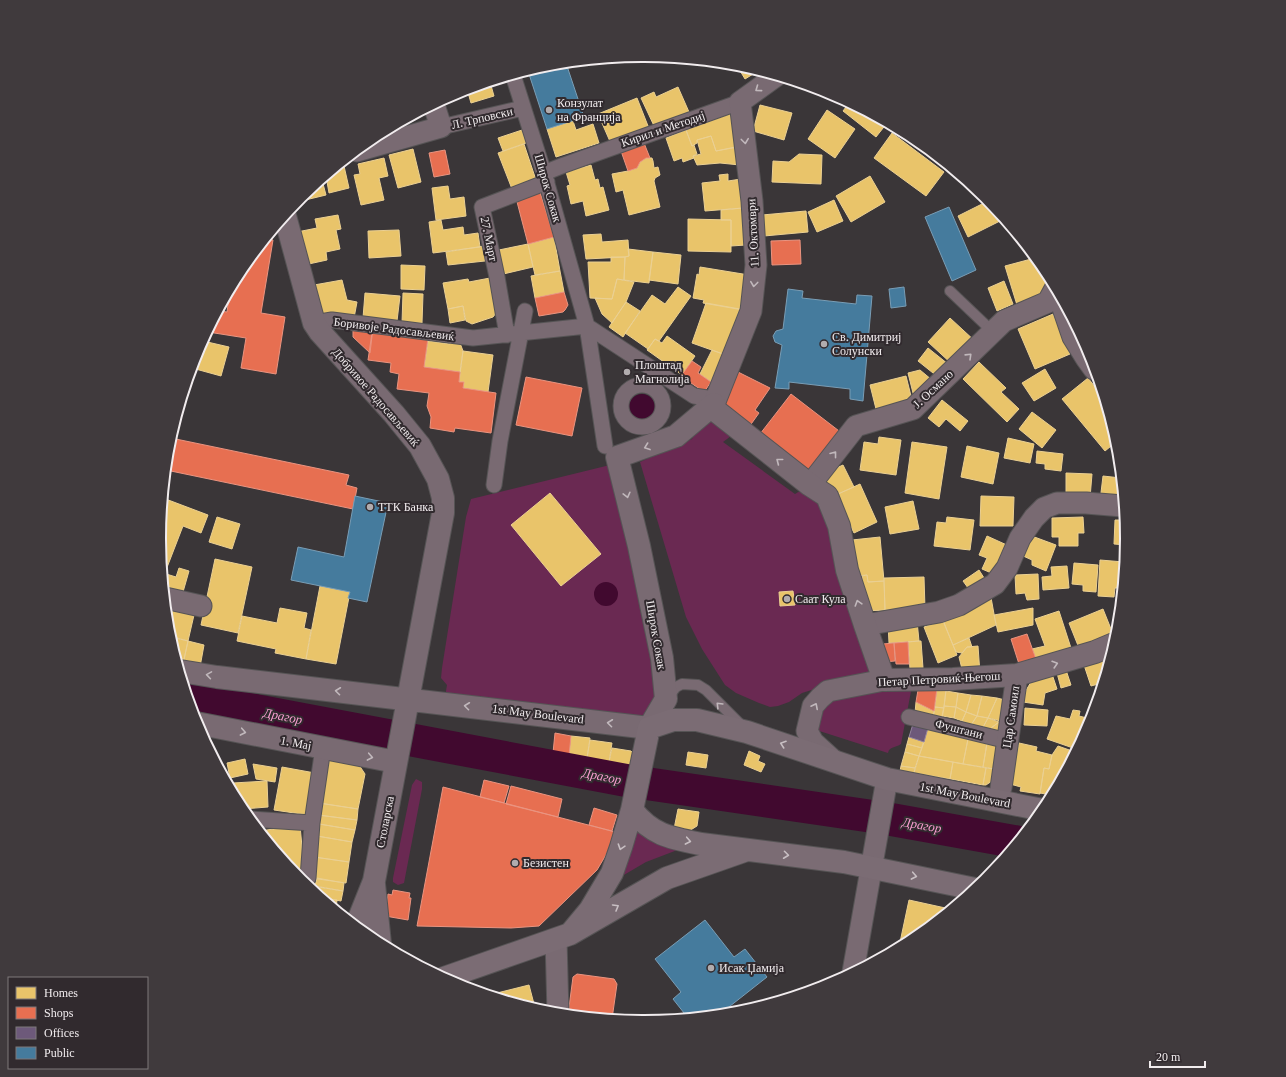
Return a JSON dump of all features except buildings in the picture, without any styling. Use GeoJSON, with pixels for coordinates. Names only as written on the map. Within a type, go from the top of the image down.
{"type":"FeatureCollection","features":[{"type":"Feature","properties":{"kind":"main road","name":"1st May Boulevard"},"geometry":{"type":"LineString","coordinates":[[649,728],[673,720],[696,720],[747,732],[887,779],[1035,808]]}},
{"type":"Feature","properties":{"kind":"main road"},"geometry":{"type":"LineString","coordinates":[[563,936],[590,910],[612,873],[633,805],[649,728]]}},
{"type":"Feature","properties":{"kind":"main road"},"geometry":{"type":"LineString","coordinates":[[633,805],[640,820],[651,829],[671,838],[701,844],[844,862],[967,887]]}},
{"type":"Feature","properties":{"kind":"main road"},"geometry":{"type":"LineString","coordinates":[[450,974],[563,936],[667,878],[747,850]]}},
{"type":"Feature","properties":{"kind":"street","name":"Широк Сокак"},"geometry":{"type":"LineString","coordinates":[[515,79],[546,177],[587,326],[601,416],[639,546],[662,658],[666,699]]}},
{"type":"Feature","properties":{"kind":"street","name":"Кирил и Методиј"},"geometry":{"type":"LineString","coordinates":[[546,177],[564,164],[740,102],[771,80]]}},
{"type":"Feature","properties":{"kind":"street","name":"11. Октомври"},"geometry":{"type":"LineString","coordinates":[[711,403],[751,310],[756,265],[752,201],[740,102]]}},
{"type":"Feature","properties":{"kind":"street","name":"Л. Трповски"},"geometry":{"type":"LineString","coordinates":[[371,147],[441,127],[523,108]]}},
{"type":"Feature","properties":{"kind":"street","name":"Л. Трповски"},"geometry":{"type":"LineString","coordinates":[[436,109],[441,127]]}},
{"type":"Feature","properties":{"kind":"street","name":"27. Март"},"geometry":{"type":"LineString","coordinates":[[514,334],[504,315],[482,207],[546,177]]}},
{"type":"Feature","properties":{"kind":"street","name":"Добривое Радосављевиќ"},"geometry":{"type":"LineString","coordinates":[[287,222],[314,323],[320,332],[394,414],[420,446],[438,479],[444,498],[397,759]]}},
{"type":"Feature","properties":{"kind":"street","name":"Ј. Османо"},"geometry":{"type":"LineString","coordinates":[[810,485],[856,426],[913,409],[1004,321],[1048,302],[1052,294]]}},
{"type":"Feature","properties":{"kind":"street"},"geometry":{"type":"LineString","coordinates":[[494,485],[514,334],[525,311]]}},
{"type":"Feature","properties":{"kind":"street","name":"Боривоје Радосављевиќ"},"geometry":{"type":"LineString","coordinates":[[314,323],[332,320],[473,338],[587,326]]}},
{"type":"Feature","properties":{"kind":"street"},"geometry":{"type":"LineString","coordinates":[[587,326],[694,396],[711,403],[810,485],[827,496],[839,526],[847,570],[864,626],[884,680]]}},
{"type":"Feature","properties":{"kind":"street"},"geometry":{"type":"LineString","coordinates":[[1070,328],[1078,345]]}},
{"type":"Feature","properties":{"kind":"street"},"geometry":{"type":"LineString","coordinates":[[654,390],[664,377]]}},
{"type":"Feature","properties":{"kind":"street"},"geometry":{"type":"LineString","coordinates":[[636,386],[642,386],[654,390],[658,394],[662,404],[661,414],[654,423],[648,426],[635,426],[624,418],[621,405],[622,399],[630,389],[636,386]]}},
{"type":"Feature","properties":{"kind":"street"},"geometry":{"type":"LineString","coordinates":[[611,452],[676,436],[711,403]]}},
{"type":"Feature","properties":{"kind":"street"},"geometry":{"type":"LineString","coordinates":[[601,416],[622,412]]}},
{"type":"Feature","properties":{"kind":"street"},"geometry":{"type":"LineString","coordinates":[[658,419],[669,429]]}},
{"type":"Feature","properties":{"kind":"street"},"geometry":{"type":"LineString","coordinates":[[864,626],[939,612],[959,605],[995,584],[1007,568],[1020,538],[1034,518],[1044,508],[1058,503],[1118,505]]}},
{"type":"Feature","properties":{"kind":"street"},"geometry":{"type":"LineString","coordinates":[[171,599],[202,606]]}},
{"type":"Feature","properties":{"kind":"street","name":"Цар Самоил"},"geometry":{"type":"LineString","coordinates":[[1001,788],[1018,675],[1106,647]]}},
{"type":"Feature","properties":{"kind":"street","name":"1st May Boulevard"},"geometry":{"type":"LineString","coordinates":[[186,672],[406,708],[649,728]]}},
{"type":"Feature","properties":{"kind":"street","name":"Петар Петровиќ-Његош"},"geometry":{"type":"LineString","coordinates":[[834,761],[813,742],[808,731],[814,706],[828,691],[884,680],[953,679],[1018,675]]}},
{"type":"Feature","properties":{"kind":"street"},"geometry":{"type":"LineString","coordinates":[[649,728],[666,699]]}},
{"type":"Feature","properties":{"kind":"street","name":"Фуштани"},"geometry":{"type":"LineString","coordinates":[[909,718],[1008,741]]}},
{"type":"Feature","properties":{"kind":"street","name":"1. Мај"},"geometry":{"type":"LineString","coordinates":[[207,729],[397,759]]}},
{"type":"Feature","properties":{"kind":"street"},"geometry":{"type":"LineString","coordinates":[[308,877],[312,824],[323,748]]}},
{"type":"Feature","properties":{"kind":"street","name":"Столарска"},"geometry":{"type":"LineString","coordinates":[[358,921],[374,881],[397,759]]}},
{"type":"Feature","properties":{"kind":"street"},"geometry":{"type":"LineString","coordinates":[[859,963],[871,868],[887,779]]}},
{"type":"Feature","properties":{"kind":"street"},"geometry":{"type":"LineString","coordinates":[[259,820],[312,824]]}},
{"type":"Feature","properties":{"kind":"street","name":"Столарска"},"geometry":{"type":"LineString","coordinates":[[374,881],[379,936]]}},
{"type":"Feature","properties":{"kind":"street"},"geometry":{"type":"LineString","coordinates":[[558,1007],[563,936]]}},
{"type":"Feature","properties":{"kind":"lane"},"geometry":{"type":"LineString","coordinates":[[950,291],[993,332]]}},
{"type":"Feature","properties":{"kind":"lane"},"geometry":{"type":"LineString","coordinates":[[666,699],[682,684],[698,685],[706,690],[747,732]]}},
{"type":"Feature","properties":{"kind":"shaded area"},"geometry":{"type":"Polygon","coordinates":[[[642,394],[651,398],[655,407],[651,416],[642,420],[633,416],[629,407],[633,398],[642,394]]]}},
{"type":"Feature","properties":{"kind":"shaded area"},"geometry":{"type":"Polygon","coordinates":[[[710,422],[718,422],[731,436],[723,442],[795,494],[810,485],[827,496],[818,503],[832,530],[840,578],[853,625],[868,665],[882,679],[818,688],[802,693],[789,702],[770,707],[736,693],[725,685],[702,649],[686,617],[640,462],[692,439],[695,432],[710,422]]]}},
{"type":"Feature","properties":{"kind":"shaded area"},"geometry":{"type":"Polygon","coordinates":[[[610,465],[666,699],[649,728],[444,703],[447,685],[441,678],[442,668],[466,517],[471,499],[610,465]]]}},
{"type":"Feature","properties":{"kind":"shaded area"},"geometry":{"type":"Polygon","coordinates":[[[606,582],[614,586],[618,594],[614,602],[606,606],[598,602],[594,594],[598,586],[606,582]]]}},
{"type":"Feature","properties":{"kind":"shaded area"},"geometry":{"type":"Polygon","coordinates":[[[912,686],[901,744],[891,748],[888,753],[810,728],[821,698],[912,686]]]}},
{"type":"Feature","properties":{"kind":"shaded area"},"geometry":{"type":"Polygon","coordinates":[[[416,779],[422,782],[422,789],[404,883],[398,885],[393,882],[393,878],[412,785],[416,779]]]}},
{"type":"Feature","properties":{"kind":"shaded area"},"geometry":{"type":"Polygon","coordinates":[[[636,830],[680,849],[646,862],[617,879],[636,830]]]}},
{"type":"Feature","properties":{"kind":"waterway","name":"Драгор"},"geometry":{"type":"LineString","coordinates":[[195,699],[629,781],[883,818],[1011,841]]}},
{"type":"Feature","properties":{"kind":"place","name":"Конзулат на Франција"},"geometry":{"type":"Point","coordinates":[549,110]}},
{"type":"Feature","properties":{"kind":"place","name":"Св. Димитриј Солунски"},"geometry":{"type":"Point","coordinates":[824,344]}},
{"type":"Feature","properties":{"kind":"place","name":"Плоштад Магнолија"},"geometry":{"type":"Point","coordinates":[627,372]}},
{"type":"Feature","properties":{"kind":"place","name":"ТТК Банка"},"geometry":{"type":"Point","coordinates":[370,507]}},
{"type":"Feature","properties":{"kind":"place","name":"Саат Кула"},"geometry":{"type":"Point","coordinates":[787,599]}},
{"type":"Feature","properties":{"kind":"place","name":"Безистен"},"geometry":{"type":"Point","coordinates":[515,863]}},
{"type":"Feature","properties":{"kind":"place","name":"Исак Џамија"},"geometry":{"type":"Point","coordinates":[711,968]}}]}
